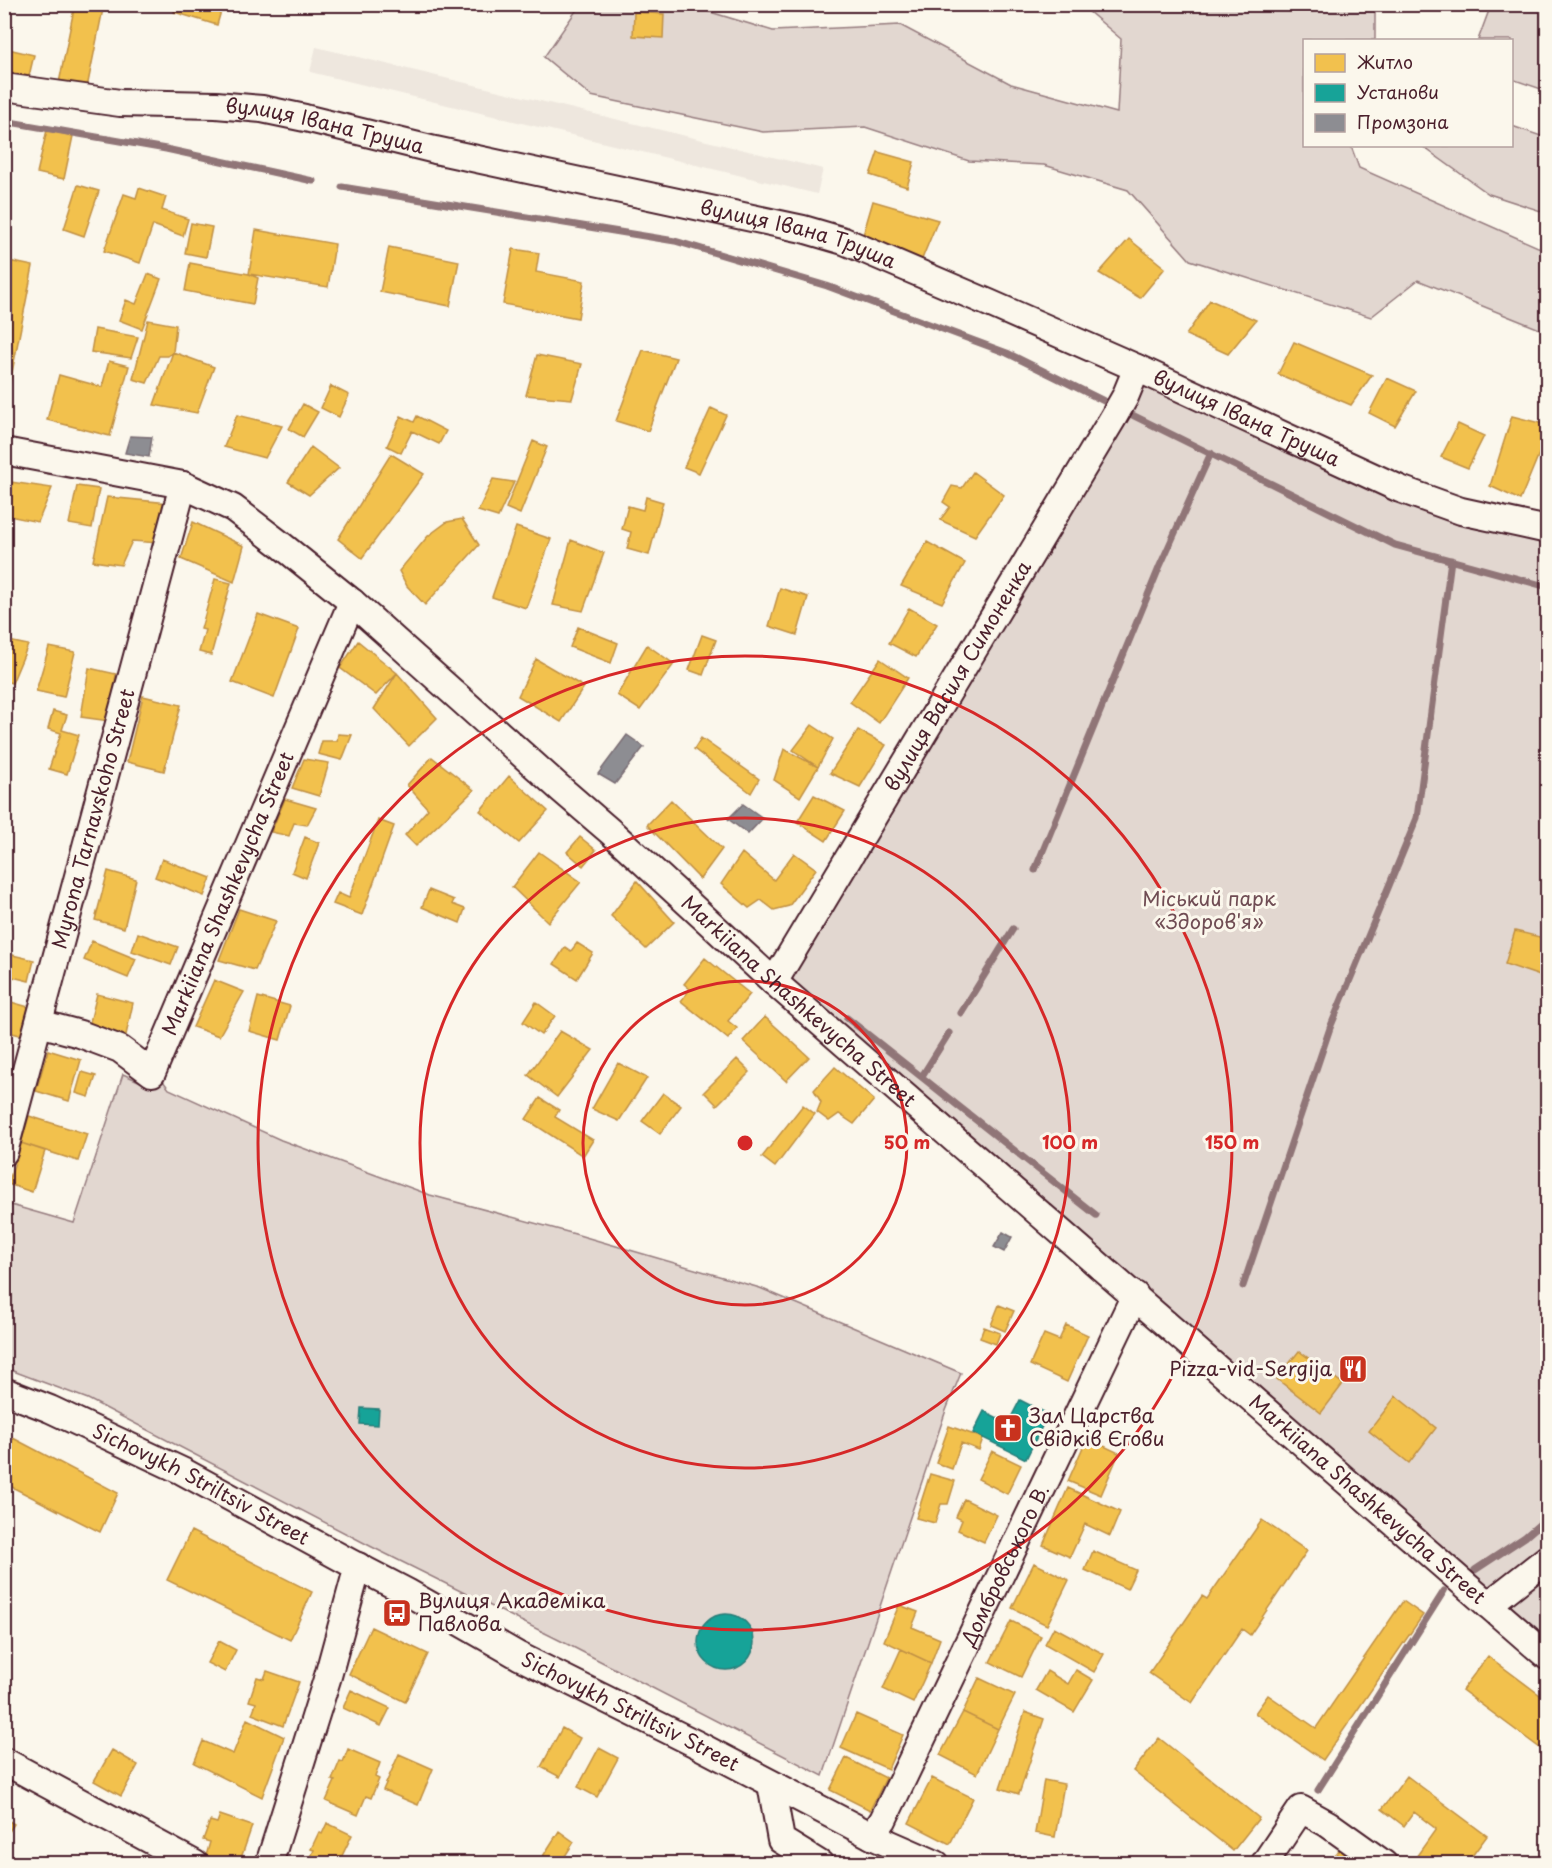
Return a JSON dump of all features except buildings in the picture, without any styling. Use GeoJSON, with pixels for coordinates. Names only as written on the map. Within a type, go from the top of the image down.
{"type":"FeatureCollection","features":[{"type":"Feature","properties":{"kind":"street","name":"вулиця Івана Труша"},"geometry":{"type":"LineString","coordinates":[[4,87],[120,103],[216,105],[262,109],[435,150],[804,229],[844,241],[1137,368],[1400,489],[1461,511],[1548,530]]}},
{"type":"Feature","properties":{"kind":"street","name":"вулиця Василя Симоненка"},"geometry":{"type":"LineString","coordinates":[[774,982],[1119,407],[1137,368]]}},
{"type":"Feature","properties":{"kind":"street","name":"Markiiana Shashkevycha Street"},"geometry":{"type":"LineString","coordinates":[[4,451],[183,484],[233,508],[352,602],[612,833],[774,982],[1548,1657]]}},
{"type":"Feature","properties":{"kind":"street","name":"Myrona Tarnavskoho Street"},"geometry":{"type":"LineString","coordinates":[[4,1152],[183,484]]}},
{"type":"Feature","properties":{"kind":"street","name":"Markiiana Shashkevycha Street"},"geometry":{"type":"LineString","coordinates":[[39,1023],[80,1034],[120,1049],[152,1073],[352,602]]}},
{"type":"Feature","properties":{"kind":"street","name":"Домбровського В."},"geometry":{"type":"LineString","coordinates":[[872,1836],[884,1820],[1135,1295]]}},
{"type":"Feature","properties":{"kind":"street","name":"Sichovykh Striltsiv Street"},"geometry":{"type":"LineString","coordinates":[[4,1391],[50,1409],[182,1470],[407,1592],[519,1656],[698,1745],[872,1836],[936,1863]]}},
{"type":"Feature","properties":{"kind":"street"},"geometry":{"type":"LineString","coordinates":[[1488,1605],[1548,1558]]}},
{"type":"Feature","properties":{"kind":"street"},"geometry":{"type":"LineString","coordinates":[[268,1863],[321,1698],[358,1566]]}},
{"type":"Feature","properties":{"kind":"street"},"geometry":{"type":"LineString","coordinates":[[4,1761],[195,1863]]}},
{"type":"Feature","properties":{"kind":"street"},"geometry":{"type":"LineString","coordinates":[[771,1784],[781,1840],[820,1863]]}},
{"type":"Feature","properties":{"kind":"street"},"geometry":{"type":"LineString","coordinates":[[1264,1863],[1301,1809],[1328,1824],[1384,1863]]}},
{"type":"Feature","properties":{"kind":"shaded area"},"geometry":{"type":"Polygon","coordinates":[[[316,47],[823,169],[817,194],[310,72],[316,47]]]}},
{"type":"Feature","properties":{"kind":"green space"},"geometry":{"type":"Polygon","coordinates":[[[580,5],[687,5],[773,31],[900,25],[1011,84],[1117,113],[1121,39],[1081,5],[1375,5],[1375,39],[1303,39],[1303,147],[1351,147],[1359,168],[1547,251],[1547,332],[1418,280],[1371,317],[1190,260],[1128,190],[1044,165],[969,161],[865,127],[763,132],[591,96],[544,57],[580,5]]]}},
{"type":"Feature","properties":{"kind":"green space"},"geometry":{"type":"Polygon","coordinates":[[[1491,5],[1547,5],[1547,91],[1513,79],[1513,39],[1478,39],[1491,5]]]}},
{"type":"Feature","properties":{"kind":"green space"},"geometry":{"type":"Polygon","coordinates":[[[1513,126],[1547,138],[1547,213],[1489,194],[1423,147],[1513,147],[1513,126]]]}},
{"type":"Feature","properties":{"kind":"green space","name":"Міський парк «Здоров'я»"},"geometry":{"type":"Polygon","coordinates":[[[1137,368],[1271,430],[1547,530],[1547,1657],[774,982],[1137,368]]]}},
{"type":"Feature","properties":{"kind":"green space"},"geometry":{"type":"Polygon","coordinates":[[[123,1074],[152,1087],[160,1077],[169,1089],[281,1140],[430,1195],[760,1288],[961,1373],[945,1413],[823,1776],[569,1645],[372,1547],[88,1399],[5,1368],[4,1203],[74,1223],[123,1074]]]}},
{"type":"Feature","properties":{"kind":"waterway"},"geometry":{"type":"LineString","coordinates":[[4,121],[166,149],[313,181]]}},
{"type":"Feature","properties":{"kind":"waterway"},"geometry":{"type":"LineString","coordinates":[[342,187],[675,241],[827,286],[1007,353],[1395,545],[1548,587]]}},
{"type":"Feature","properties":{"kind":"waterway"},"geometry":{"type":"LineString","coordinates":[[1035,870],[1159,568],[1211,453]]}},
{"type":"Feature","properties":{"kind":"waterway"},"geometry":{"type":"LineString","coordinates":[[1243,1286],[1330,1028],[1417,818],[1451,560]]}},
{"type":"Feature","properties":{"kind":"waterway"},"geometry":{"type":"LineString","coordinates":[[961,1013],[1013,929]]}},
{"type":"Feature","properties":{"kind":"waterway"},"geometry":{"type":"LineString","coordinates":[[847,1018],[1096,1215]]}},
{"type":"Feature","properties":{"kind":"waterway"},"geometry":{"type":"LineString","coordinates":[[922,1076],[949,1033]]}},
{"type":"Feature","properties":{"kind":"waterway"},"geometry":{"type":"LineString","coordinates":[[1475,1570],[1525,1537],[1548,1517]]}},
{"type":"Feature","properties":{"kind":"waterway"},"geometry":{"type":"LineString","coordinates":[[1318,1790],[1444,1591]]}},
{"type":"Feature","properties":{"kind":"place","name":"Pizza-vid-Sergija"},"geometry":{"type":"Point","coordinates":[1353,1369]}},
{"type":"Feature","properties":{"kind":"place","name":"Зал Царства Свідків Єгови"},"geometry":{"type":"Point","coordinates":[1008,1428]}},
{"type":"Feature","properties":{"kind":"place","name":"Вулиця Академіка Павлова"},"geometry":{"type":"Point","coordinates":[397,1613]}}]}
